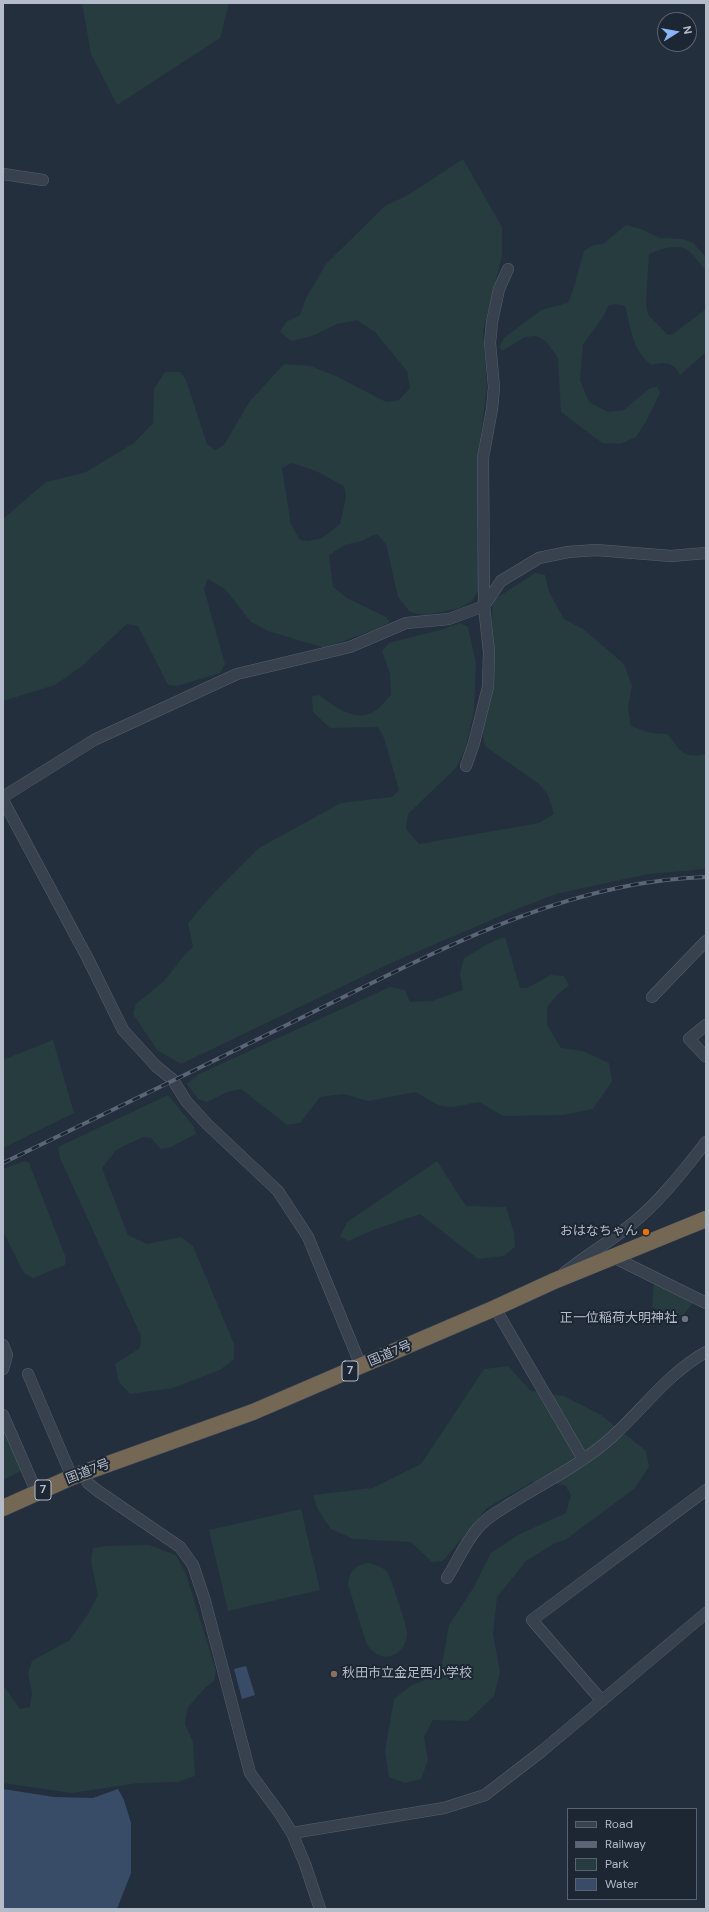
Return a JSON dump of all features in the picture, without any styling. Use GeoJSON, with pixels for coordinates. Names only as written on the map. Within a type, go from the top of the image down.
{"type":"FeatureCollection","features":[{"type":"Feature","properties":{"kind":"highway","name":"国道7号"},"geometry":{"type":"LineString","coordinates":[[3,1508],[77,1475],[253,1412],[495,1308],[554,1281],[706,1218]]}},
{"type":"Feature","properties":{"kind":"street"},"geometry":{"type":"LineString","coordinates":[[3,174],[43,180]]}},
{"type":"Feature","properties":{"kind":"street"},"geometry":{"type":"LineString","coordinates":[[466,766],[474,743],[488,687],[489,652],[484,606],[483,458],[492,409],[494,387],[490,343],[492,322],[499,289],[508,269]]}},
{"type":"Feature","properties":{"kind":"street"},"geometry":{"type":"LineString","coordinates":[[361,1366],[308,1236],[278,1191],[207,1124],[186,1101],[173,1080],[156,1066],[123,1030],[88,959],[3,799],[94,740],[237,674],[350,647],[406,623],[449,619],[484,606],[501,581],[539,558],[568,552],[596,550],[671,556],[706,553]]}},
{"type":"Feature","properties":{"kind":"street"},"geometry":{"type":"LineString","coordinates":[[652,997],[706,941]]}},
{"type":"Feature","properties":{"kind":"street"},"geometry":{"type":"LineString","coordinates":[[706,1025],[689,1039],[706,1057]]}},
{"type":"Feature","properties":{"kind":"street"},"geometry":{"type":"LineString","coordinates":[[554,1281],[584,1256],[634,1222],[668,1189],[706,1142]]}},
{"type":"Feature","properties":{"kind":"street"},"geometry":{"type":"LineString","coordinates":[[613,1257],[706,1303]]}},
{"type":"Feature","properties":{"kind":"street"},"geometry":{"type":"LineString","coordinates":[[689,1294],[706,1294]]}},
{"type":"Feature","properties":{"kind":"street"},"geometry":{"type":"LineString","coordinates":[[495,1308],[583,1459]]}},
{"type":"Feature","properties":{"kind":"street"},"geometry":{"type":"LineString","coordinates":[[3,1345],[7,1355],[3,1369]]}},
{"type":"Feature","properties":{"kind":"street"},"geometry":{"type":"LineString","coordinates":[[447,1578],[476,1529],[486,1520],[534,1489],[566,1472],[611,1437],[678,1372],[706,1352]]}},
{"type":"Feature","properties":{"kind":"street"},"geometry":{"type":"LineString","coordinates":[[28,1374],[77,1475],[180,1547],[193,1565],[205,1601],[250,1773],[292,1833],[306,1864],[320,1909]]}},
{"type":"Feature","properties":{"kind":"street"},"geometry":{"type":"LineString","coordinates":[[3,1415],[37,1493]]}},
{"type":"Feature","properties":{"kind":"street"},"geometry":{"type":"LineString","coordinates":[[602,1701],[532,1620],[706,1490]]}},
{"type":"Feature","properties":{"kind":"street"},"geometry":{"type":"LineString","coordinates":[[292,1833],[444,1808],[484,1795],[542,1751],[706,1613]]}},
{"type":"Feature","properties":{"kind":"green space"},"geometry":{"type":"Polygon","coordinates":[[[82,3],[229,3],[220,38],[117,105],[91,54],[82,3]]]}},
{"type":"Feature","properties":{"kind":"green space"},"geometry":{"type":"Polygon","coordinates":[[[463,159],[502,227],[502,256],[483,331],[487,387],[479,448],[479,589],[473,600],[460,608],[425,615],[410,612],[398,597],[386,544],[377,534],[362,541],[345,545],[329,555],[333,587],[347,598],[386,617],[390,622],[379,628],[325,648],[268,631],[251,622],[225,589],[208,579],[204,589],[225,664],[220,673],[177,686],[168,685],[138,626],[127,624],[82,666],[55,685],[3,701],[3,519],[46,482],[86,472],[134,443],[153,423],[154,389],[165,372],[180,372],[186,380],[207,444],[215,450],[224,445],[250,401],[284,364],[310,366],[336,376],[386,402],[399,400],[410,388],[407,371],[375,332],[357,320],[337,324],[312,336],[291,341],[280,332],[286,322],[300,315],[306,298],[326,264],[385,206],[410,194],[463,159]],[[292,463],[282,468],[291,525],[300,540],[309,541],[322,538],[340,524],[346,497],[344,486],[316,471],[292,463]]]}},
{"type":"Feature","properties":{"kind":"green space"},"geometry":{"type":"Polygon","coordinates":[[[626,225],[641,229],[660,238],[682,239],[693,243],[706,257],[706,270],[686,249],[677,247],[668,248],[649,254],[646,302],[648,315],[668,335],[673,334],[706,309],[706,352],[680,375],[671,365],[661,363],[652,365],[645,360],[636,346],[625,306],[616,304],[609,305],[601,320],[583,344],[580,380],[589,402],[608,412],[624,410],[650,388],[657,387],[660,393],[636,437],[620,444],[602,443],[561,412],[558,358],[546,341],[536,336],[525,337],[502,351],[499,347],[504,338],[541,310],[568,303],[584,251],[594,245],[603,244],[626,225]]]}},
{"type":"Feature","properties":{"kind":"green space"},"geometry":{"type":"Polygon","coordinates":[[[535,573],[545,575],[549,592],[564,619],[583,629],[624,664],[632,686],[628,707],[631,726],[651,733],[667,734],[679,749],[687,754],[706,754],[706,869],[648,874],[556,894],[517,909],[391,963],[181,1064],[157,1050],[133,1014],[136,1004],[164,981],[187,952],[193,947],[188,923],[212,895],[259,848],[341,803],[392,797],[399,790],[384,738],[378,727],[330,728],[313,712],[312,696],[319,695],[339,709],[355,715],[363,715],[378,709],[391,695],[390,674],[382,651],[389,643],[441,630],[460,623],[468,627],[476,663],[474,710],[466,747],[456,768],[408,814],[406,829],[419,844],[539,823],[554,814],[548,795],[539,784],[485,746],[482,731],[493,688],[492,601],[535,573]]]}},
{"type":"Feature","properties":{"kind":"green space"},"geometry":{"type":"Polygon","coordinates":[[[505,937],[520,988],[527,988],[551,975],[564,976],[569,985],[558,994],[547,1007],[547,1025],[561,1048],[583,1051],[609,1063],[612,1081],[593,1109],[563,1115],[503,1116],[479,1102],[446,1107],[434,1103],[416,1092],[368,1101],[343,1094],[320,1097],[300,1123],[287,1125],[241,1089],[227,1092],[207,1102],[198,1099],[187,1084],[199,1074],[390,987],[405,990],[410,1002],[432,1001],[463,990],[460,974],[464,958],[489,943],[505,937]]]}},
{"type":"Feature","properties":{"kind":"green space"},"geometry":{"type":"Polygon","coordinates":[[[53,1040],[74,1113],[3,1148],[3,1060],[53,1040]]]}},
{"type":"Feature","properties":{"kind":"green space"},"geometry":{"type":"Polygon","coordinates":[[[168,1095],[194,1127],[196,1134],[171,1147],[161,1149],[151,1138],[143,1137],[116,1150],[102,1168],[128,1235],[147,1244],[181,1237],[193,1246],[234,1344],[234,1359],[220,1370],[173,1388],[130,1394],[119,1382],[115,1364],[140,1348],[141,1336],[60,1158],[58,1147],[168,1095]]]}},
{"type":"Feature","properties":{"kind":"green space"},"geometry":{"type":"Polygon","coordinates":[[[24,1161],[29,1163],[66,1258],[65,1265],[33,1278],[24,1273],[3,1231],[3,1169],[24,1161]]]}},
{"type":"Feature","properties":{"kind":"green space"},"geometry":{"type":"Polygon","coordinates":[[[437,1161],[466,1206],[506,1207],[514,1233],[515,1247],[504,1256],[478,1259],[420,1214],[373,1230],[349,1241],[340,1237],[347,1222],[437,1161]]]}},
{"type":"Feature","properties":{"kind":"green space"},"geometry":{"type":"Polygon","coordinates":[[[654,1282],[694,1301],[683,1316],[652,1308],[654,1282]]]}},
{"type":"Feature","properties":{"kind":"green space"},"geometry":{"type":"Polygon","coordinates":[[[508,1366],[531,1391],[564,1396],[601,1415],[646,1451],[649,1467],[634,1489],[565,1540],[555,1543],[526,1561],[497,1597],[493,1634],[500,1672],[494,1696],[468,1721],[433,1720],[424,1737],[428,1760],[421,1779],[405,1783],[389,1777],[385,1751],[394,1699],[412,1685],[440,1675],[449,1625],[474,1587],[491,1553],[518,1535],[566,1513],[571,1495],[565,1485],[532,1482],[487,1508],[443,1561],[432,1562],[411,1542],[353,1539],[331,1529],[318,1510],[313,1495],[373,1488],[421,1464],[484,1369],[508,1366]]]}},
{"type":"Feature","properties":{"kind":"green space"},"geometry":{"type":"Polygon","coordinates":[[[3,1423],[23,1470],[3,1480],[3,1423]]]}},
{"type":"Feature","properties":{"kind":"green space"},"geometry":{"type":"Polygon","coordinates":[[[301,1509],[320,1590],[228,1611],[209,1530],[301,1509]]]}},
{"type":"Feature","properties":{"kind":"green space"},"geometry":{"type":"Polygon","coordinates":[[[149,1545],[176,1555],[186,1574],[216,1671],[214,1681],[206,1687],[188,1707],[185,1724],[193,1742],[195,1776],[178,1782],[138,1783],[72,1793],[3,1783],[3,1685],[20,1709],[30,1707],[32,1693],[28,1674],[32,1661],[70,1640],[88,1614],[98,1595],[91,1560],[93,1548],[149,1545]]]}},
{"type":"Feature","properties":{"kind":"green space"},"geometry":{"type":"Polygon","coordinates":[[[369,1563],[377,1565],[388,1573],[402,1612],[407,1632],[407,1637],[403,1646],[396,1654],[392,1656],[382,1656],[373,1652],[367,1645],[348,1585],[351,1573],[356,1567],[369,1563]]]}},
{"type":"Feature","properties":{"kind":"water"},"geometry":{"type":"Polygon","coordinates":[[[246,1666],[255,1695],[242,1699],[234,1669],[246,1666]]]}},
{"type":"Feature","properties":{"kind":"water"},"geometry":{"type":"Polygon","coordinates":[[[3,1789],[54,1797],[93,1798],[118,1789],[124,1800],[131,1823],[131,1873],[117,1909],[3,1909],[3,1789]]]}},
{"type":"Feature","properties":{"kind":"railway"},"geometry":{"type":"LineString","coordinates":[[3,1163],[402,968],[500,925],[550,906],[601,892],[653,882],[706,877]]}},
{"type":"Feature","properties":{"kind":"place","name":"おはなちゃん"},"geometry":{"type":"Point","coordinates":[646,1232]}},
{"type":"Feature","properties":{"kind":"place","name":"正一位稲荷大明神社"},"geometry":{"type":"Point","coordinates":[685,1319]}},
{"type":"Feature","properties":{"kind":"place","name":"秋田市立金足西小学校"},"geometry":{"type":"Point","coordinates":[334,1674]}}]}
